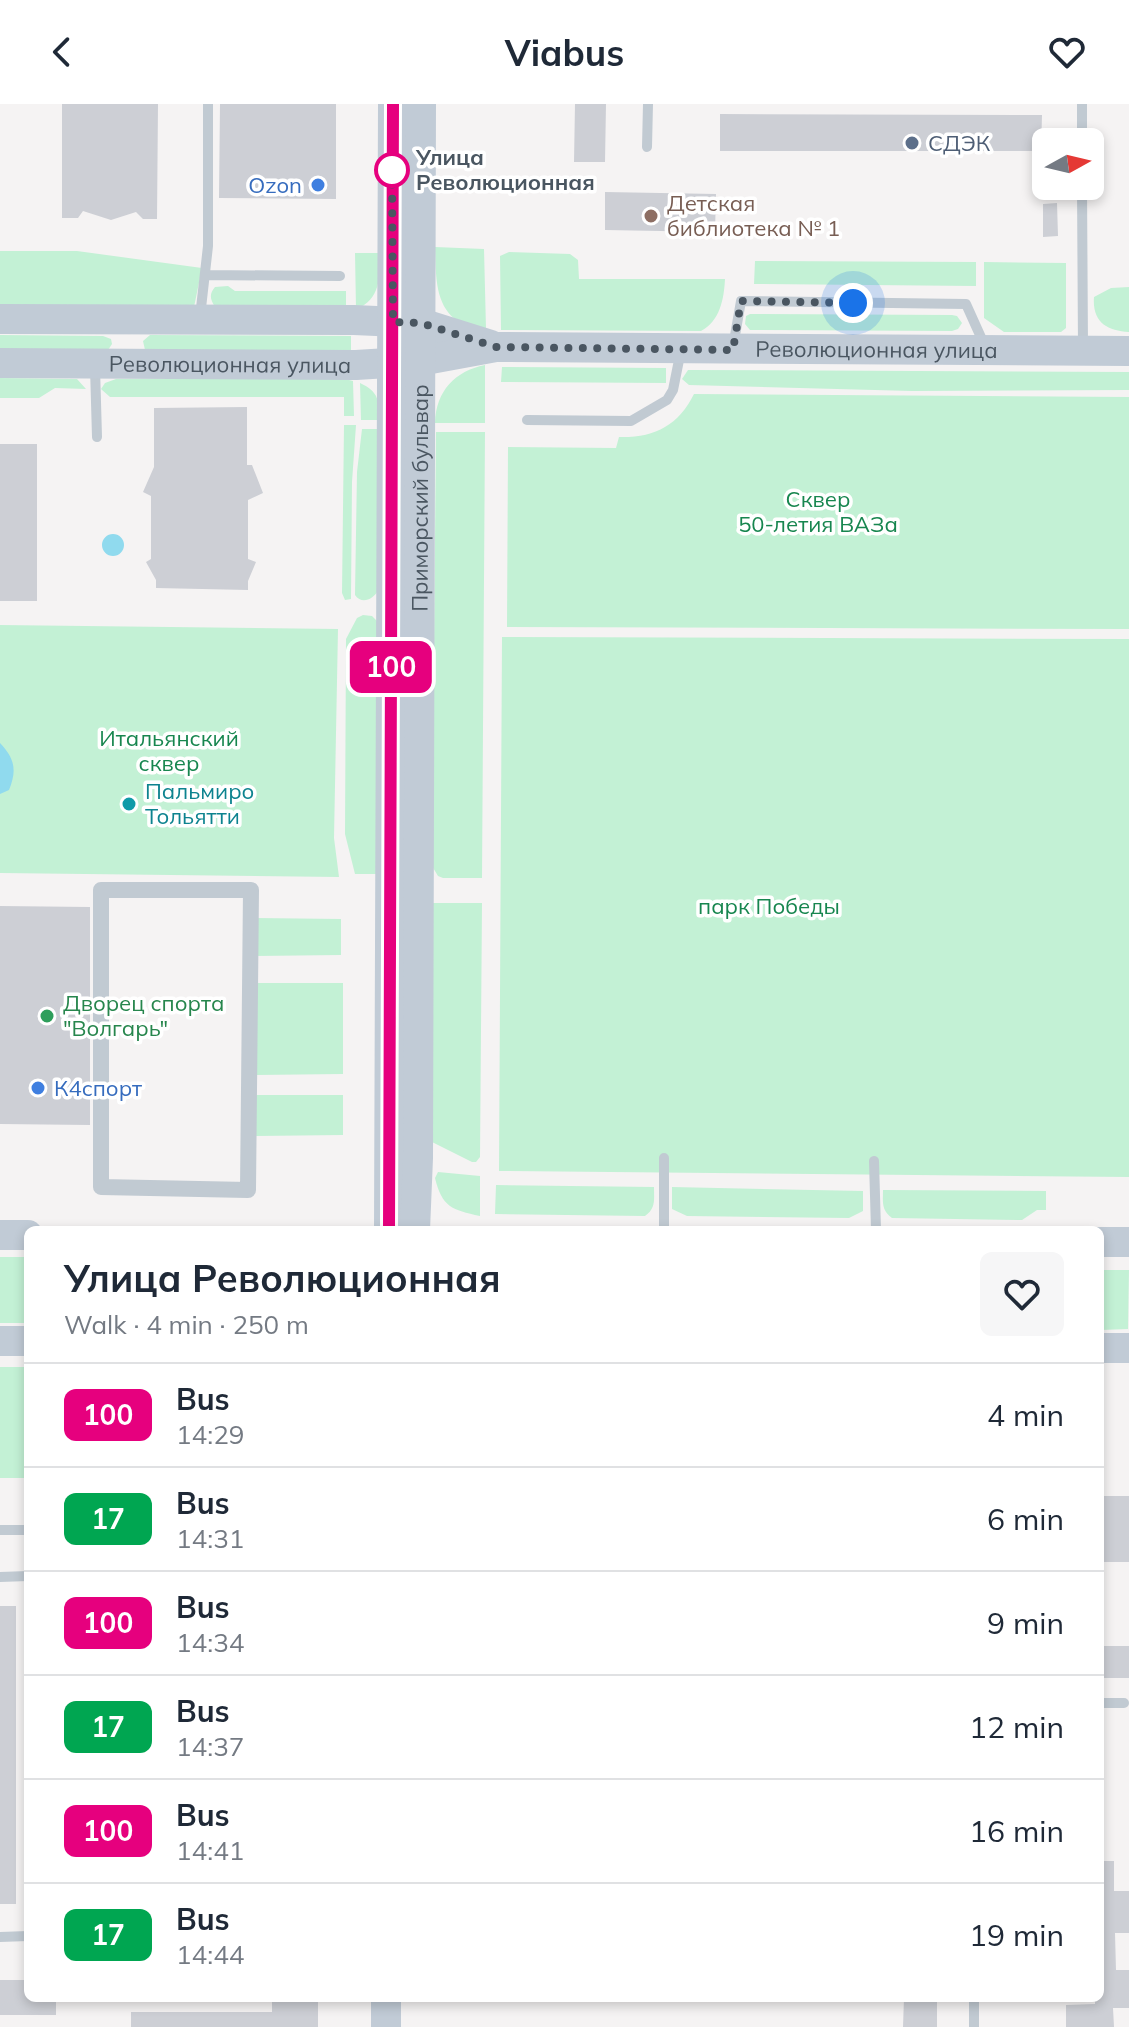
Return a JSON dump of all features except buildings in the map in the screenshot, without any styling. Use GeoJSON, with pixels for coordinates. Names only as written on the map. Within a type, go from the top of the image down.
{"type":"FeatureCollection","features":[{"type":"Feature","properties":{"kind":"main road"},"geometry":{"type":"LineString","coordinates":[[393,104],[407,322]]}},
{"type":"Feature","properties":{"kind":"main road","name":"Приморский бульвар"},"geometry":{"type":"LineString","coordinates":[[415,1226],[418,1158],[406,361],[421,104]]}},
{"type":"Feature","properties":{"kind":"main road"},"geometry":{"type":"LineString","coordinates":[[129,318],[129,362]]}},
{"type":"Feature","properties":{"kind":"main road","name":"Революционная улица"},"geometry":{"type":"LineString","coordinates":[[0,319],[407,322],[496,347]]}},
{"type":"Feature","properties":{"kind":"main road","name":"Революционная улица"},"geometry":{"type":"LineString","coordinates":[[0,363],[95,361],[356,365],[406,361],[496,347],[1129,351]]}},
{"type":"Feature","properties":{"kind":"main road"},"geometry":{"type":"LineString","coordinates":[[389,1226],[406,361]]}},
{"type":"Feature","properties":{"kind":"main road"},"geometry":{"type":"LineString","coordinates":[[0,1235],[24,1235]]}},
{"type":"Feature","properties":{"kind":"main road"},"geometry":{"type":"LineString","coordinates":[[1104,1242],[1129,1242]]}},
{"type":"Feature","properties":{"kind":"main road"},"geometry":{"type":"LineString","coordinates":[[0,1341],[24,1341]]}},
{"type":"Feature","properties":{"kind":"main road"},"geometry":{"type":"LineString","coordinates":[[1104,1348],[1129,1348]]}},
{"type":"Feature","properties":{"kind":"main road"},"geometry":{"type":"LineString","coordinates":[[386,2002],[386,2027]]}},
{"type":"Feature","properties":{"kind":"main road"},"geometry":{"type":"LineString","coordinates":[[405,2027],[406,2002]]}},
{"type":"Feature","properties":{"kind":"street"},"geometry":{"type":"LineString","coordinates":[[101,890],[158,890],[251,890],[248,1190],[101,1187],[101,890]]}},
{"type":"Feature","properties":{"kind":"lane"},"geometry":{"type":"LineString","coordinates":[[200,319],[208,246],[208,104]]}},
{"type":"Feature","properties":{"kind":"lane"},"geometry":{"type":"LineString","coordinates":[[647,147],[648,104]]}},
{"type":"Feature","properties":{"kind":"lane"},"geometry":{"type":"LineString","coordinates":[[1082,104],[1082,128]]}},
{"type":"Feature","properties":{"kind":"lane"},"geometry":{"type":"LineString","coordinates":[[1082,200],[1083,352]]}},
{"type":"Feature","properties":{"kind":"lane"},"geometry":{"type":"LineString","coordinates":[[205,275],[340,276]]}},
{"type":"Feature","properties":{"kind":"lane"},"geometry":{"type":"LineString","coordinates":[[733,350],[741,301],[966,304],[986,350]]}},
{"type":"Feature","properties":{"kind":"lane"},"geometry":{"type":"LineString","coordinates":[[527,420],[631,421],[667,400],[673,390],[681,349]]}},
{"type":"Feature","properties":{"kind":"lane"},"geometry":{"type":"LineString","coordinates":[[95,361],[97,437]]}},
{"type":"Feature","properties":{"kind":"lane"},"geometry":{"type":"LineString","coordinates":[[664,1158],[664,1226]]}},
{"type":"Feature","properties":{"kind":"lane"},"geometry":{"type":"LineString","coordinates":[[874,1161],[876,1226]]}},
{"type":"Feature","properties":{"kind":"lane"},"geometry":{"type":"LineString","coordinates":[[0,1530],[24,1530]]}},
{"type":"Feature","properties":{"kind":"lane"},"geometry":{"type":"LineString","coordinates":[[0,1577],[24,1576]]}},
{"type":"Feature","properties":{"kind":"lane"},"geometry":{"type":"LineString","coordinates":[[1104,1703],[1124,1703]]}},
{"type":"Feature","properties":{"kind":"lane"},"geometry":{"type":"LineString","coordinates":[[0,1937],[24,1936]]}},
{"type":"Feature","properties":{"kind":"lane"},"geometry":{"type":"LineString","coordinates":[[974,2002],[974,2027]]}},
{"type":"Feature","properties":{"kind":"green space"},"geometry":{"type":"Polygon","coordinates":[[[435,247],[484,249],[486,329],[458,321],[443,304],[436,276],[435,247]]]}},
{"type":"Feature","properties":{"kind":"green space"},"geometry":{"type":"Polygon","coordinates":[[[0,251],[77,251],[202,268],[194,307],[0,309],[0,251]]]}},
{"type":"Feature","properties":{"kind":"green space"},"geometry":{"type":"Polygon","coordinates":[[[509,252],[570,254],[578,260],[579,279],[725,279],[722,302],[713,321],[701,331],[501,330],[500,256],[509,252]]]}},
{"type":"Feature","properties":{"kind":"green space"},"geometry":{"type":"Polygon","coordinates":[[[355,253],[381,253],[375,293],[356,309],[355,253]]]}},
{"type":"Feature","properties":{"kind":"green space"},"geometry":{"type":"Polygon","coordinates":[[[755,261],[976,262],[976,286],[754,284],[755,261]]]}},
{"type":"Feature","properties":{"kind":"green space"},"geometry":{"type":"Polygon","coordinates":[[[984,262],[1066,263],[1066,328],[1061,332],[1004,332],[984,318],[984,262]]]}},
{"type":"Feature","properties":{"kind":"green space"},"geometry":{"type":"Polygon","coordinates":[[[228,286],[235,291],[346,291],[346,309],[215,307],[211,297],[213,290],[228,286]]]}},
{"type":"Feature","properties":{"kind":"green space"},"geometry":{"type":"Polygon","coordinates":[[[1129,287],[1129,332],[1102,324],[1096,313],[1094,297],[1111,288],[1129,287]]]}},
{"type":"Feature","properties":{"kind":"green space"},"geometry":{"type":"Polygon","coordinates":[[[952,315],[962,323],[952,331],[750,330],[745,324],[746,316],[952,315]]]}},
{"type":"Feature","properties":{"kind":"green space"},"geometry":{"type":"Polygon","coordinates":[[[0,335],[103,336],[111,339],[112,344],[108,350],[0,351],[0,335]]]}},
{"type":"Feature","properties":{"kind":"green space"},"geometry":{"type":"Polygon","coordinates":[[[150,335],[351,336],[351,353],[145,350],[143,341],[150,335]]]}},
{"type":"Feature","properties":{"kind":"green space"},"geometry":{"type":"Polygon","coordinates":[[[485,365],[485,423],[435,423],[439,401],[449,384],[465,372],[485,365]]]}},
{"type":"Feature","properties":{"kind":"green space"},"geometry":{"type":"Polygon","coordinates":[[[502,367],[666,368],[666,383],[501,382],[502,367]]]}},
{"type":"Feature","properties":{"kind":"green space"},"geometry":{"type":"Polygon","coordinates":[[[688,370],[1129,372],[1129,390],[912,391],[689,385],[682,379],[688,370]]]}},
{"type":"Feature","properties":{"kind":"green space"},"geometry":{"type":"Polygon","coordinates":[[[0,378],[77,379],[86,389],[55,388],[39,398],[0,398],[0,378]]]}},
{"type":"Feature","properties":{"kind":"green space"},"geometry":{"type":"Polygon","coordinates":[[[116,379],[345,379],[353,381],[354,416],[344,416],[344,397],[110,397],[101,389],[105,383],[116,379]]]}},
{"type":"Feature","properties":{"kind":"green space"},"geometry":{"type":"Polygon","coordinates":[[[360,383],[377,397],[379,420],[361,420],[360,383]]]}},
{"type":"Feature","properties":{"kind":"green space","name":"Сквер 50-летия ВАЗа"},"geometry":{"type":"Polygon","coordinates":[[[694,394],[1129,397],[1129,629],[507,627],[508,447],[616,448],[619,437],[643,435],[664,428],[688,405],[694,394]]]}},
{"type":"Feature","properties":{"kind":"green space"},"geometry":{"type":"Polygon","coordinates":[[[344,425],[356,425],[351,599],[345,600],[342,593],[344,425]]]}},
{"type":"Feature","properties":{"kind":"green space"},"geometry":{"type":"Polygon","coordinates":[[[362,429],[380,429],[378,591],[364,600],[355,595],[357,472],[362,429]]]}},
{"type":"Feature","properties":{"kind":"green space"},"geometry":{"type":"Polygon","coordinates":[[[436,432],[485,432],[482,878],[443,878],[432,866],[436,432]]]}},
{"type":"Feature","properties":{"kind":"green space"},"geometry":{"type":"Polygon","coordinates":[[[372,616],[377,621],[378,874],[355,874],[345,834],[346,639],[357,618],[372,616]]]}},
{"type":"Feature","properties":{"kind":"green space","name":"Итальянский сквер"},"geometry":{"type":"Polygon","coordinates":[[[0,625],[338,629],[334,838],[339,877],[0,873],[0,625]]]}},
{"type":"Feature","properties":{"kind":"green space","name":"парк Победы"},"geometry":{"type":"Polygon","coordinates":[[[502,637],[1129,639],[1129,1177],[499,1171],[502,637]]]}},
{"type":"Feature","properties":{"kind":"green space"},"geometry":{"type":"Polygon","coordinates":[[[430,903],[482,903],[480,1157],[476,1162],[428,1140],[430,903]]]}},
{"type":"Feature","properties":{"kind":"green space"},"geometry":{"type":"Polygon","coordinates":[[[256,918],[341,919],[341,955],[255,956],[256,918]]]}},
{"type":"Feature","properties":{"kind":"green space"},"geometry":{"type":"Polygon","coordinates":[[[256,983],[343,983],[343,1074],[256,1075],[256,983]]]}},
{"type":"Feature","properties":{"kind":"green space"},"geometry":{"type":"Polygon","coordinates":[[[256,1095],[343,1095],[343,1135],[256,1136],[256,1095]]]}},
{"type":"Feature","properties":{"kind":"green space"},"geometry":{"type":"Polygon","coordinates":[[[438,1172],[480,1176],[480,1216],[455,1209],[445,1201],[435,1178],[438,1172]]]}},
{"type":"Feature","properties":{"kind":"green space"},"geometry":{"type":"Polygon","coordinates":[[[496,1185],[654,1187],[654,1200],[653,1207],[645,1216],[495,1214],[496,1185]]]}},
{"type":"Feature","properties":{"kind":"green space"},"geometry":{"type":"Polygon","coordinates":[[[672,1187],[863,1191],[863,1211],[849,1218],[687,1216],[672,1209],[672,1187]]]}},
{"type":"Feature","properties":{"kind":"green space"},"geometry":{"type":"Polygon","coordinates":[[[883,1190],[1046,1191],[1046,1210],[1037,1210],[1022,1220],[892,1218],[884,1209],[883,1190]]]}},
{"type":"Feature","properties":{"kind":"green space"},"geometry":{"type":"Polygon","coordinates":[[[0,1257],[24,1257],[24,1323],[0,1323],[0,1257]]]}},
{"type":"Feature","properties":{"kind":"green space"},"geometry":{"type":"Polygon","coordinates":[[[1104,1270],[1129,1270],[1128,1329],[1104,1330],[1104,1270]]]}},
{"type":"Feature","properties":{"kind":"green space"},"geometry":{"type":"Polygon","coordinates":[[[0,1367],[24,1367],[24,1478],[0,1478],[0,1367]]]}},
{"type":"Feature","properties":{"kind":"water"},"geometry":{"type":"Polygon","coordinates":[[[113,534],[121,537],[124,545],[121,553],[113,556],[105,553],[102,545],[105,537],[113,534]]]}},
{"type":"Feature","properties":{"kind":"water"},"geometry":{"type":"Polygon","coordinates":[[[0,743],[12,760],[14,771],[9,790],[0,794],[0,743]]]}},
{"type":"Feature","properties":{"kind":"bus line","name":"100"},"geometry":{"type":"LineString","coordinates":[[389,1226],[393,104]]}},
{"type":"Feature","properties":{"kind":"place","name":"СДЭК"},"geometry":{"type":"Point","coordinates":[912,143]}},
{"type":"Feature","properties":{"kind":"place","name":"Улица Революционная"},"geometry":{"type":"Point","coordinates":[392,170]}},
{"type":"Feature","properties":{"kind":"place","name":"Ozon"},"geometry":{"type":"Point","coordinates":[318,185]}},
{"type":"Feature","properties":{"kind":"place","name":"Детская библиотека № 1"},"geometry":{"type":"Point","coordinates":[651,216]}},
{"type":"Feature","properties":{"kind":"place","name":"Пальмиро Тольятти"},"geometry":{"type":"Point","coordinates":[129,804]}},
{"type":"Feature","properties":{"kind":"place","name":"Дворец спорта \"Волгарь\""},"geometry":{"type":"Point","coordinates":[47,1016]}},
{"type":"Feature","properties":{"kind":"place","name":"К4спорт"},"geometry":{"type":"Point","coordinates":[38,1088]}},
{"type":"Feature","properties":{"kind":"route"},"geometry":{"type":"LineString","coordinates":[[392,170],[393,322],[421,323],[496,347],[733,350],[741,301],[853,303]]}}]}
